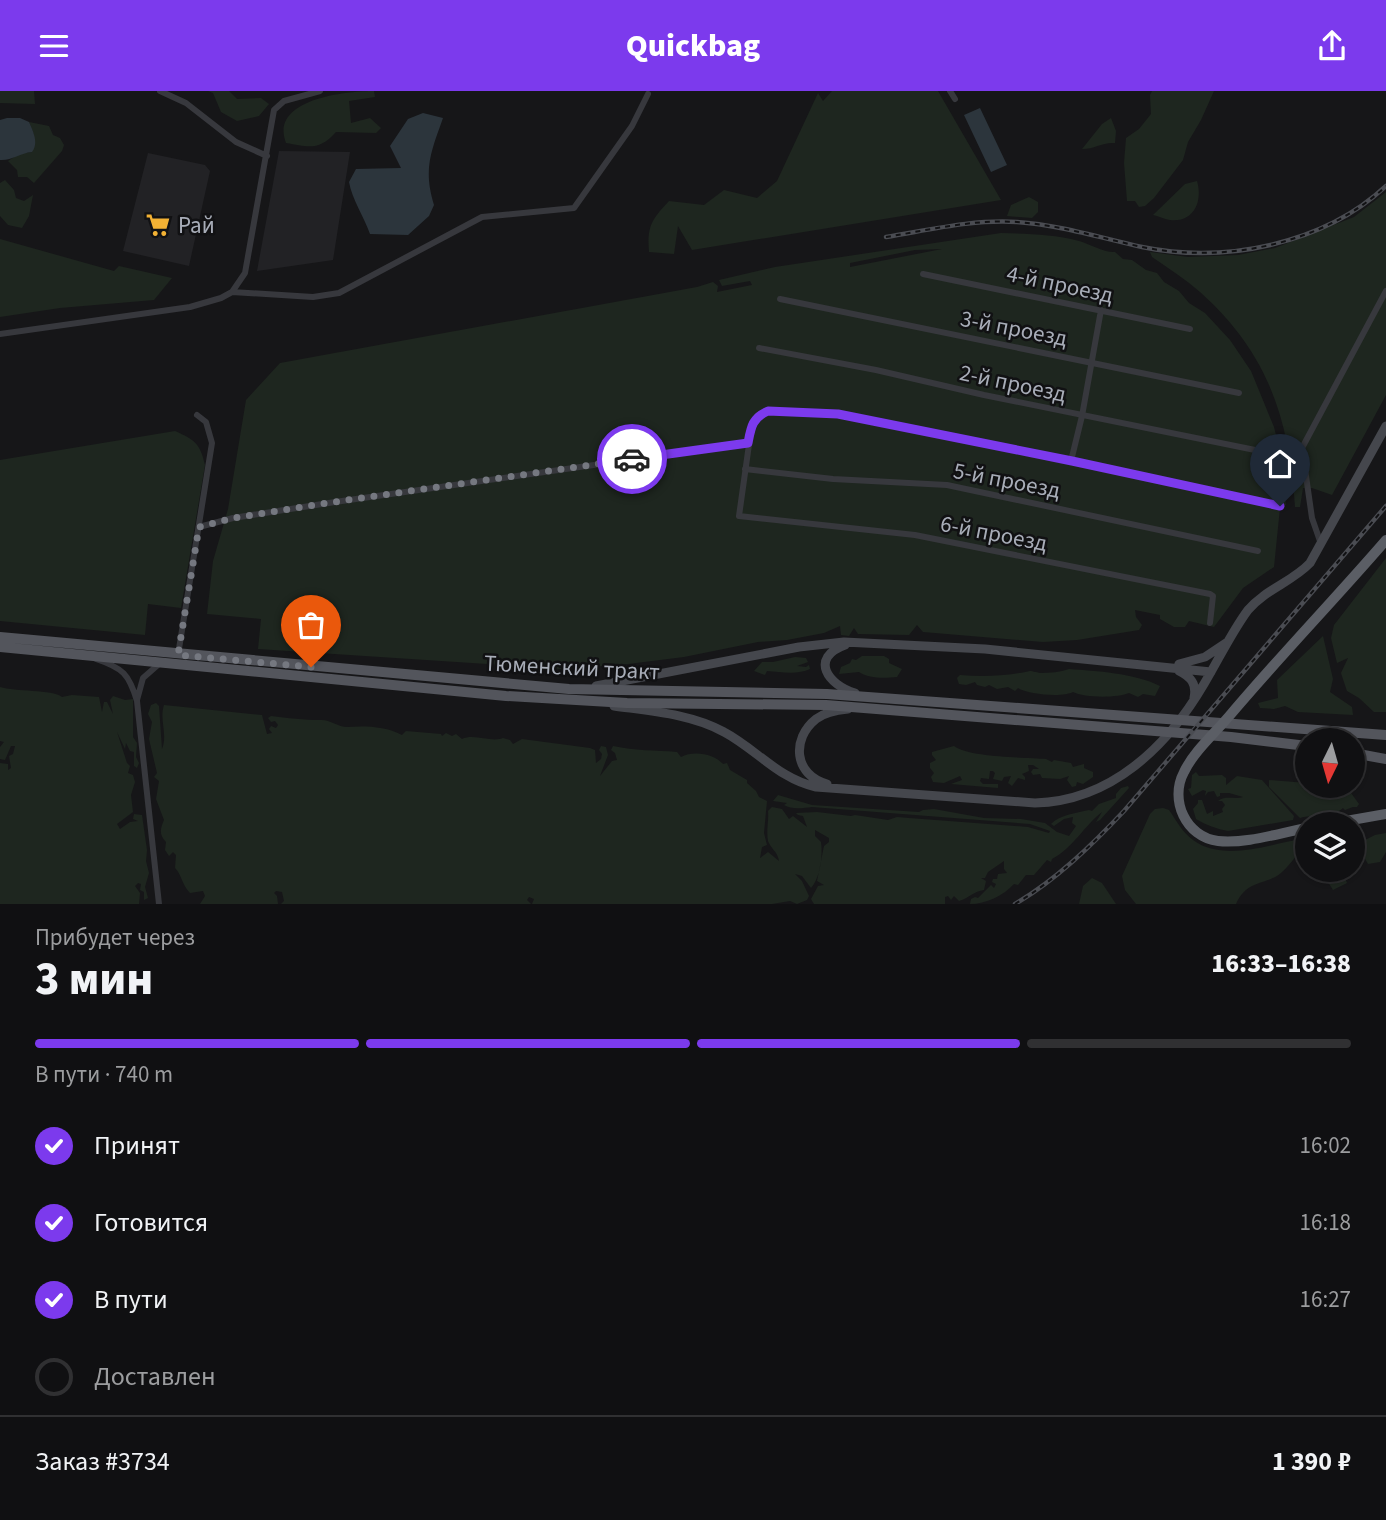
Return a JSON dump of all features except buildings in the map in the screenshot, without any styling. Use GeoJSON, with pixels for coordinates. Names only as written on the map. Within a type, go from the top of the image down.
{"type":"FeatureCollection","features":[{"type":"Feature","properties":{"kind":"highway"},"geometry":{"type":"LineString","coordinates":[[1295,830],[1238,841],[1208,839],[1193,829],[1183,815],[1179,798],[1181,780],[1189,764],[1244,699],[1386,540]]}},
{"type":"Feature","properties":{"kind":"highway"},"geometry":{"type":"LineString","coordinates":[[1365,818],[1386,814]]}},
{"type":"Feature","properties":{"kind":"main road"},"geometry":{"type":"LineString","coordinates":[[578,701],[656,712],[704,723],[732,736],[790,779],[816,787],[1014,803],[1048,803],[1075,798],[1102,788],[1127,773],[1151,753],[1192,703],[1253,604],[1270,590],[1295,577],[1310,562],[1386,426]]}},
{"type":"Feature","properties":{"kind":"main road","name":"Тюменский тракт"},"geometry":{"type":"LineString","coordinates":[[0,637],[569,689],[865,696],[1239,725],[1386,732]]}},
{"type":"Feature","properties":{"kind":"main road"},"geometry":{"type":"LineString","coordinates":[[1160,666],[1195,661],[1213,653],[1230,639]]}},
{"type":"Feature","properties":{"kind":"main road"},"geometry":{"type":"LineString","coordinates":[[569,689],[614,684],[799,647],[864,642],[974,648],[1211,672]]}},
{"type":"Feature","properties":{"kind":"main road"},"geometry":{"type":"LineString","coordinates":[[864,642],[848,644],[834,650],[826,668],[829,678],[838,687],[865,696]]}},
{"type":"Feature","properties":{"kind":"main road","name":"Тюменский тракт"},"geometry":{"type":"LineString","coordinates":[[0,647],[159,664],[578,701],[864,708],[1231,737],[1295,745]]}},
{"type":"Feature","properties":{"kind":"main road"},"geometry":{"type":"LineString","coordinates":[[1160,666],[1178,671],[1192,680],[1195,693],[1192,703]]}},
{"type":"Feature","properties":{"kind":"main road"},"geometry":{"type":"LineString","coordinates":[[849,789],[822,783],[806,773],[799,760],[798,748],[805,731],[823,715],[844,709],[864,708]]}},
{"type":"Feature","properties":{"kind":"main road"},"geometry":{"type":"LineString","coordinates":[[1365,755],[1386,759]]}},
{"type":"Feature","properties":{"kind":"street"},"geometry":{"type":"LineString","coordinates":[[160,91],[186,103],[236,142],[267,156]]}},
{"type":"Feature","properties":{"kind":"street"},"geometry":{"type":"LineString","coordinates":[[0,334],[190,307],[232,292],[245,273],[272,115],[276,107],[284,101],[320,91]]}},
{"type":"Feature","properties":{"kind":"street"},"geometry":{"type":"LineString","coordinates":[[950,91],[955,99]]}},
{"type":"Feature","properties":{"kind":"street"},"geometry":{"type":"LineString","coordinates":[[232,292],[327,296],[353,287],[482,217],[574,208],[632,127],[649,94]]}},
{"type":"Feature","properties":{"kind":"street","name":"4-й проезд"},"geometry":{"type":"LineString","coordinates":[[923,274],[1190,329]]}},
{"type":"Feature","properties":{"kind":"street"},"geometry":{"type":"LineString","coordinates":[[1321,546],[1310,508],[1302,448],[1386,291]]}},
{"type":"Feature","properties":{"kind":"street","name":"3-й проезд"},"geometry":{"type":"LineString","coordinates":[[780,299],[1240,393]]}},
{"type":"Feature","properties":{"kind":"street"},"geometry":{"type":"LineString","coordinates":[[1072,461],[1101,310]]}},
{"type":"Feature","properties":{"kind":"street","name":"2-й проезд"},"geometry":{"type":"LineString","coordinates":[[759,348],[1261,451]]}},
{"type":"Feature","properties":{"kind":"street"},"geometry":{"type":"LineString","coordinates":[[745,469],[752,423],[758,415],[768,411],[838,414],[1280,506]]}},
{"type":"Feature","properties":{"kind":"street"},"geometry":{"type":"LineString","coordinates":[[178,655],[212,443],[206,422],[197,415]]}},
{"type":"Feature","properties":{"kind":"street"},"geometry":{"type":"LineString","coordinates":[[199,527],[233,518],[334,502],[748,443]]}},
{"type":"Feature","properties":{"kind":"street","name":"6-й проезд"},"geometry":{"type":"LineString","coordinates":[[745,469],[739,516],[915,535],[1210,594],[1214,603],[1210,623]]}},
{"type":"Feature","properties":{"kind":"street","name":"5-й проезд"},"geometry":{"type":"LineString","coordinates":[[745,469],[833,479],[947,485],[1258,551]]}},
{"type":"Feature","properties":{"kind":"street"},"geometry":{"type":"LineString","coordinates":[[84,656],[109,664],[126,674],[132,683],[143,748],[159,904]]}},
{"type":"Feature","properties":{"kind":"street"},"geometry":{"type":"LineString","coordinates":[[137,701],[142,678],[159,664]]}},
{"type":"Feature","properties":{"kind":"shaded area"},"geometry":{"type":"Polygon","coordinates":[[[0,91],[34,91],[35,104],[0,103],[0,91]]]}},
{"type":"Feature","properties":{"kind":"shaded area"},"geometry":{"type":"Polygon","coordinates":[[[208,91],[229,91],[237,99],[261,98],[269,104],[259,116],[237,121],[221,112],[213,93],[208,91]]]}},
{"type":"Feature","properties":{"kind":"shaded area"},"geometry":{"type":"Polygon","coordinates":[[[374,91],[375,97],[349,101],[351,123],[370,118],[381,128],[376,133],[336,132],[324,142],[313,146],[286,143],[284,128],[289,116],[299,107],[329,96],[374,91]]]}},
{"type":"Feature","properties":{"kind":"shaded area"},"geometry":{"type":"Polygon","coordinates":[[[832,91],[938,91],[1001,200],[692,250],[678,226],[674,254],[649,252],[652,224],[669,201],[704,205],[724,190],[757,198],[777,181],[818,93],[823,101],[832,91]]]}},
{"type":"Feature","properties":{"kind":"shaded area"},"geometry":{"type":"Polygon","coordinates":[[[1152,91],[1214,91],[1188,142],[1183,160],[1154,198],[1145,206],[1139,207],[1135,201],[1127,201],[1124,163],[1126,138],[1139,129],[1151,114],[1152,91]]]}},
{"type":"Feature","properties":{"kind":"shaded area"},"geometry":{"type":"Polygon","coordinates":[[[980,108],[1007,165],[991,172],[964,115],[980,108]]]}},
{"type":"Feature","properties":{"kind":"shaded area"},"geometry":{"type":"Polygon","coordinates":[[[423,113],[443,118],[430,161],[429,181],[434,205],[429,216],[408,235],[370,234],[349,182],[356,169],[401,168],[390,146],[408,119],[423,113]]]}},
{"type":"Feature","properties":{"kind":"shaded area"},"geometry":{"type":"Polygon","coordinates":[[[20,118],[29,122],[35,145],[32,152],[0,160],[0,120],[20,118]]]}},
{"type":"Feature","properties":{"kind":"shaded area"},"geometry":{"type":"Polygon","coordinates":[[[1111,118],[1116,131],[1115,143],[1082,149],[1102,124],[1111,118]]]}},
{"type":"Feature","properties":{"kind":"shaded area"},"geometry":{"type":"Polygon","coordinates":[[[29,122],[49,126],[53,135],[60,138],[64,145],[62,151],[34,183],[27,177],[18,177],[17,170],[8,161],[20,153],[32,152],[34,135],[29,122]]]}},
{"type":"Feature","properties":{"kind":"shaded area"},"geometry":{"type":"Polygon","coordinates":[[[279,151],[350,152],[333,260],[257,271],[279,151]]]}},
{"type":"Feature","properties":{"kind":"shaded area"},"geometry":{"type":"Polygon","coordinates":[[[148,153],[205,165],[210,171],[189,266],[123,251],[148,153]]]}},
{"type":"Feature","properties":{"kind":"shaded area"},"geometry":{"type":"Polygon","coordinates":[[[5,180],[14,190],[16,198],[24,201],[33,195],[29,216],[22,228],[8,225],[0,216],[0,183],[5,180]]]}},
{"type":"Feature","properties":{"kind":"shaded area"},"geometry":{"type":"Polygon","coordinates":[[[1197,181],[1199,196],[1191,214],[1178,220],[1153,215],[1185,184],[1197,181]]]}},
{"type":"Feature","properties":{"kind":"shaded area"},"geometry":{"type":"Polygon","coordinates":[[[1386,192],[1386,395],[1332,495],[1312,488],[1303,488],[1300,507],[1295,507],[1287,444],[1280,416],[1258,363],[1223,315],[1194,287],[1152,257],[1150,252],[1188,257],[1238,255],[1275,248],[1354,217],[1386,192]]]}},
{"type":"Feature","properties":{"kind":"shaded area"},"geometry":{"type":"Polygon","coordinates":[[[1029,197],[1038,202],[1038,212],[1032,218],[1007,216],[1011,205],[1029,197]]]}},
{"type":"Feature","properties":{"kind":"shaded area"},"geometry":{"type":"Polygon","coordinates":[[[1001,233],[1079,241],[1115,252],[1123,259],[1132,260],[1146,270],[1157,273],[1189,303],[1205,313],[1230,340],[1251,371],[1274,427],[1281,455],[1286,505],[1283,505],[1281,498],[1274,567],[1243,588],[1214,627],[1189,621],[1185,627],[1174,627],[1160,619],[1160,615],[1135,610],[1142,625],[1139,630],[1077,640],[1043,642],[923,632],[917,625],[909,635],[858,634],[854,628],[849,636],[841,635],[840,626],[824,633],[758,642],[684,657],[562,669],[258,649],[261,619],[207,614],[213,561],[228,509],[246,400],[280,363],[713,282],[718,286],[717,292],[752,285],[750,281],[722,286],[719,280],[775,267],[1001,233]],[[942,249],[915,250],[850,263],[850,267],[942,249]]]}},
{"type":"Feature","properties":{"kind":"shaded area"},"geometry":{"type":"Polygon","coordinates":[[[0,239],[114,271],[119,266],[172,278],[154,300],[60,308],[0,317],[0,239]]]}},
{"type":"Feature","properties":{"kind":"shaded area"},"geometry":{"type":"Polygon","coordinates":[[[175,431],[196,443],[205,465],[181,608],[148,604],[145,635],[0,621],[0,460],[175,431]]]}},
{"type":"Feature","properties":{"kind":"shaded area"},"geometry":{"type":"Polygon","coordinates":[[[1386,558],[1386,712],[1374,712],[1347,691],[1341,673],[1348,658],[1337,663],[1331,638],[1334,625],[1386,558]]]}},
{"type":"Feature","properties":{"kind":"shaded area"},"geometry":{"type":"Polygon","coordinates":[[[1323,636],[1333,679],[1330,692],[1352,707],[1353,715],[1298,712],[1285,706],[1274,709],[1260,708],[1258,703],[1278,698],[1277,680],[1323,636]]]}},
{"type":"Feature","properties":{"kind":"shaded area"},"geometry":{"type":"Polygon","coordinates":[[[862,656],[884,656],[889,659],[889,663],[902,669],[897,677],[872,677],[859,672],[839,674],[841,667],[862,656]]]}},
{"type":"Feature","properties":{"kind":"shaded area"},"geometry":{"type":"Polygon","coordinates":[[[806,658],[808,662],[797,666],[809,665],[810,669],[795,673],[767,671],[765,675],[754,671],[762,662],[806,658]]]}},
{"type":"Feature","properties":{"kind":"shaded area"},"geometry":{"type":"Polygon","coordinates":[[[1069,669],[1127,675],[1160,686],[1155,696],[1143,694],[1138,697],[1129,693],[1093,696],[1073,692],[1045,695],[1018,688],[1015,691],[1008,687],[985,687],[975,682],[959,684],[957,678],[960,675],[995,676],[1069,669]]]}},
{"type":"Feature","properties":{"kind":"shaded area"},"geometry":{"type":"Polygon","coordinates":[[[0,687],[57,694],[62,697],[99,697],[102,712],[104,702],[107,702],[113,714],[110,700],[113,696],[125,700],[133,699],[133,737],[137,743],[136,757],[139,763],[137,768],[134,766],[134,752],[130,751],[126,743],[125,749],[117,732],[130,766],[128,773],[133,775],[135,782],[131,795],[133,812],[117,824],[120,829],[130,822],[138,821],[133,819],[134,814],[142,815],[149,873],[145,887],[148,898],[144,900],[144,892],[140,890],[141,884],[138,883],[135,886],[140,893],[139,904],[0,904],[0,763],[8,764],[8,770],[11,768],[9,756],[13,754],[15,746],[11,746],[5,760],[0,759],[0,747],[4,742],[0,741],[0,687]]]}},
{"type":"Feature","properties":{"kind":"shaded area"},"geometry":{"type":"Polygon","coordinates":[[[156,703],[159,706],[162,749],[164,705],[262,715],[267,734],[272,733],[269,729],[271,726],[276,728],[278,725],[275,721],[271,722],[268,718],[271,716],[323,720],[344,727],[382,728],[402,735],[406,731],[442,736],[446,733],[452,736],[456,734],[462,739],[503,738],[513,744],[522,739],[590,748],[595,750],[596,763],[601,759],[601,746],[606,747],[608,755],[600,776],[612,761],[617,760],[611,750],[613,746],[677,752],[681,757],[692,754],[709,756],[723,764],[727,763],[730,770],[747,780],[759,797],[767,801],[764,833],[767,845],[762,847],[760,858],[768,852],[779,861],[767,837],[768,811],[772,807],[782,809],[789,819],[793,816],[807,827],[803,816],[796,813],[817,812],[888,820],[897,817],[1050,831],[1030,824],[812,807],[794,808],[784,805],[787,803],[773,801],[778,795],[812,805],[919,812],[934,809],[984,818],[1021,819],[1045,823],[1057,832],[1069,836],[1076,826],[1072,823],[1073,817],[1054,826],[1051,824],[1058,818],[1092,811],[1099,804],[1116,798],[1121,788],[1129,788],[1100,820],[1096,822],[1102,812],[1066,849],[1051,862],[1047,860],[1034,875],[1026,875],[1018,885],[1014,884],[994,899],[976,904],[970,904],[971,899],[978,898],[991,885],[994,888],[996,884],[992,882],[993,879],[997,879],[998,874],[1007,873],[1004,861],[988,872],[985,878],[981,878],[986,881],[984,890],[959,901],[954,896],[951,900],[948,896],[945,897],[945,904],[814,904],[811,899],[818,886],[824,885],[817,881],[819,873],[811,888],[802,876],[795,874],[802,881],[809,896],[807,900],[797,904],[790,901],[772,904],[532,904],[534,899],[529,897],[527,900],[531,904],[281,904],[284,901],[282,892],[276,891],[274,893],[278,904],[200,904],[205,896],[203,891],[190,893],[187,890],[175,868],[176,855],[173,852],[169,856],[161,834],[164,820],[156,799],[159,781],[154,777],[157,773],[149,739],[152,722],[148,714],[151,705],[156,703]],[[815,830],[815,836],[821,842],[821,862],[824,846],[829,842],[829,838],[815,830]]]}},
{"type":"Feature","properties":{"kind":"shaded area"},"geometry":{"type":"Polygon","coordinates":[[[954,746],[985,755],[1046,759],[1052,762],[1054,760],[1071,763],[1073,767],[1084,764],[1084,768],[1093,772],[1093,777],[1083,784],[1077,782],[1076,786],[1072,787],[1067,780],[1069,776],[1060,779],[1042,778],[1040,774],[1033,775],[1031,772],[1033,769],[1039,769],[1028,765],[1029,771],[1022,774],[1025,780],[1018,778],[1012,786],[1008,783],[1011,776],[1004,777],[1002,781],[993,779],[993,771],[990,771],[989,779],[981,778],[980,781],[983,784],[998,784],[998,788],[951,784],[962,780],[960,776],[944,783],[933,782],[931,777],[934,773],[930,763],[936,760],[932,752],[954,746]]]}},
{"type":"Feature","properties":{"kind":"shaded area"},"geometry":{"type":"Polygon","coordinates":[[[1196,772],[1199,776],[1222,775],[1226,778],[1226,785],[1237,776],[1262,780],[1294,816],[1293,820],[1228,831],[1204,823],[1196,819],[1193,809],[1198,800],[1202,800],[1207,814],[1213,811],[1213,816],[1223,812],[1225,805],[1218,801],[1243,797],[1220,793],[1217,797],[1214,791],[1205,796],[1206,791],[1203,790],[1192,796],[1188,789],[1191,788],[1192,775],[1196,772]]]}},
{"type":"Feature","properties":{"kind":"shaded area"},"geometry":{"type":"Polygon","coordinates":[[[1269,780],[1295,782],[1295,798],[1355,798],[1359,804],[1357,807],[1345,810],[1343,808],[1336,812],[1295,813],[1269,787],[1269,780]]]}},
{"type":"Feature","properties":{"kind":"shaded area"},"geometry":{"type":"Polygon","coordinates":[[[1155,809],[1169,810],[1189,837],[1205,847],[1246,850],[1295,840],[1295,858],[1275,877],[1251,886],[1236,904],[1136,904],[1125,890],[1122,876],[1150,814],[1155,809]]]}},
{"type":"Feature","properties":{"kind":"shaded area"},"geometry":{"type":"Polygon","coordinates":[[[1386,833],[1386,852],[1380,862],[1368,864],[1365,859],[1365,840],[1386,833]]]}},
{"type":"Feature","properties":{"kind":"shaded area"},"geometry":{"type":"Polygon","coordinates":[[[1092,878],[1102,883],[1116,904],[1079,904],[1083,886],[1092,878]]]}},
{"type":"Feature","properties":{"kind":"shaded area"},"geometry":{"type":"Polygon","coordinates":[[[1328,882],[1347,882],[1347,883],[1333,890],[1328,882]]]}},
{"type":"Feature","properties":{"kind":"railway"},"geometry":{"type":"LineString","coordinates":[[886,237],[935,228],[1001,221],[1065,229],[1174,252],[1239,250],[1272,245],[1333,222],[1361,206],[1386,186]]}},
{"type":"Feature","properties":{"kind":"railway"},"geometry":{"type":"LineString","coordinates":[[1015,904],[1073,861],[1124,811],[1386,506]]}},
{"type":"Feature","properties":{"kind":"way so far"},"geometry":{"type":"LineString","coordinates":[[311,667],[178,655],[199,527],[233,518],[334,502],[632,459]]}},
{"type":"Feature","properties":{"kind":"place","name":"Рай"},"geometry":{"type":"Point","coordinates":[158,225]}},
{"type":"Feature","properties":{"kind":"route"},"geometry":{"type":"LineString","coordinates":[[632,459],[748,443],[752,423],[758,415],[768,411],[838,414],[1280,506]]}}]}
